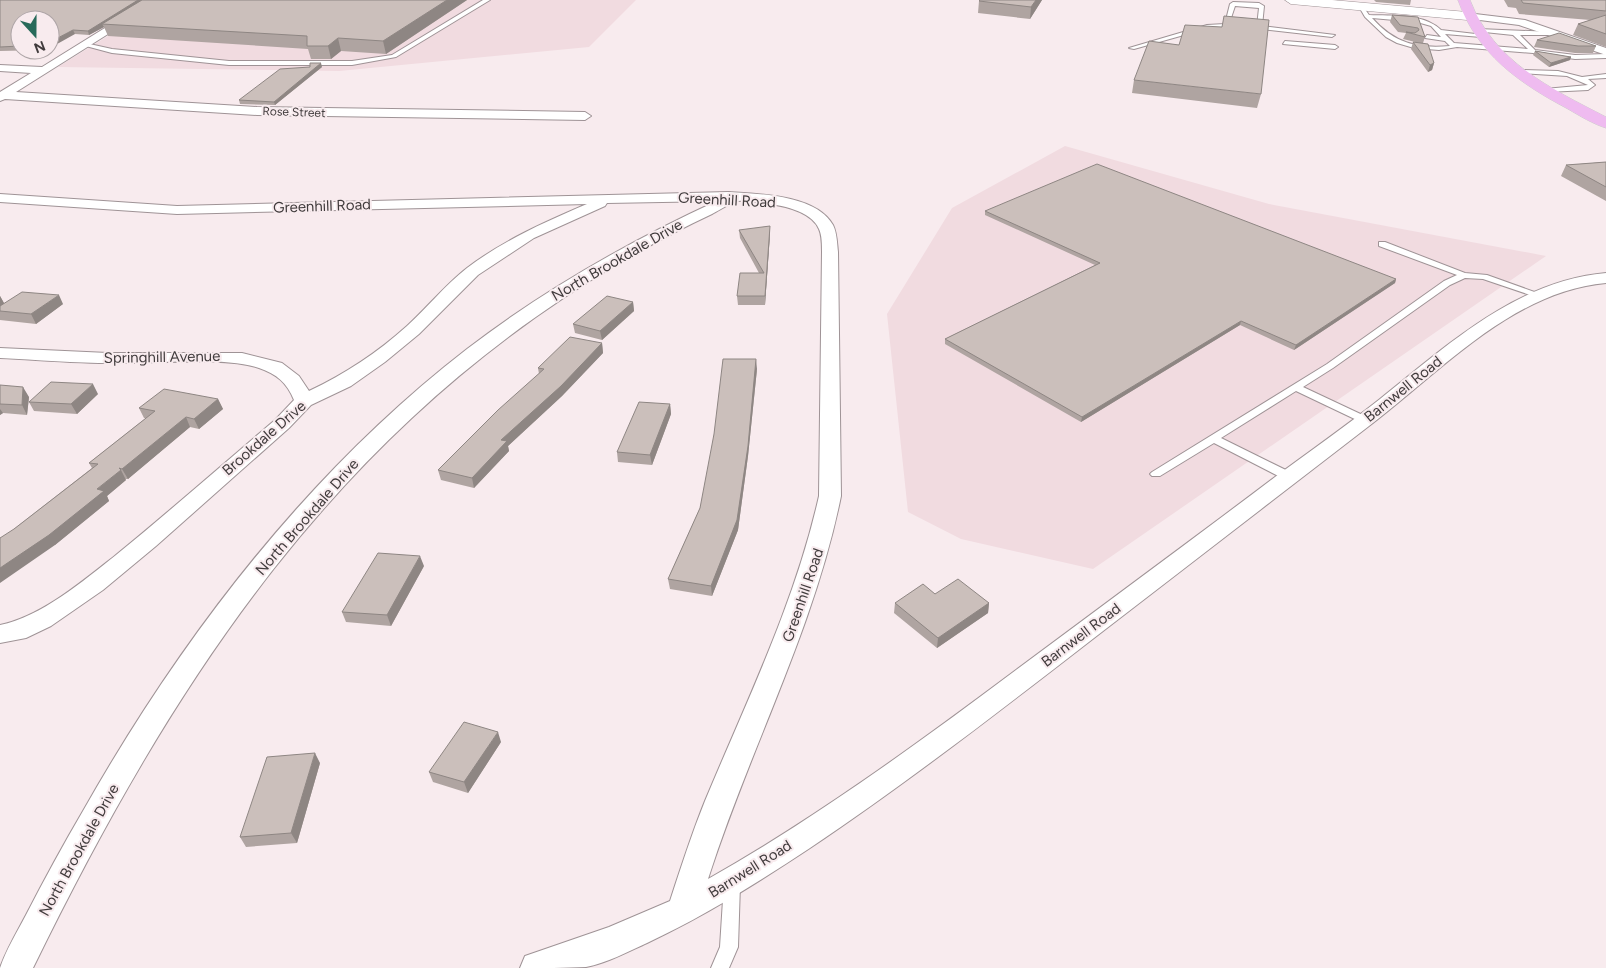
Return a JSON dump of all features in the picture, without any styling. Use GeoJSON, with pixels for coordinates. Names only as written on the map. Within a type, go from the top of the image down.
{"type":"FeatureCollection","features":[{"type":"Feature","properties":{"kind":"main road"},"geometry":{"type":"LineString","coordinates":[[1464,0],[1467,16],[1491,48],[1547,90],[1606,123]]}},
{"type":"Feature","properties":{"kind":"street"},"geometry":{"type":"LineString","coordinates":[[1,96],[157,0]]}},
{"type":"Feature","properties":{"kind":"street"},"geometry":{"type":"LineString","coordinates":[[1291,0],[1404,18],[1467,16],[1521,22],[1606,52]]}},
{"type":"Feature","properties":{"kind":"street"},"geometry":{"type":"LineString","coordinates":[[1553,34],[1597,37]]}},
{"type":"Feature","properties":{"kind":"street"},"geometry":{"type":"LineString","coordinates":[[0,68],[44,70]]}},
{"type":"Feature","properties":{"kind":"street","name":"Rose Street"},"geometry":{"type":"LineString","coordinates":[[1,96],[257,111],[586,116]]}},
{"type":"Feature","properties":{"kind":"street","name":"Greenhill Road"},"geometry":{"type":"LineString","coordinates":[[0,198],[177,210],[607,199],[735,198],[775,201],[801,208],[824,223],[828,232],[830,496],[817,558],[792,629],[724,791],[682,910]]}},
{"type":"Feature","properties":{"kind":"street","name":"North Brookdale Drive"},"geometry":{"type":"LineString","coordinates":[[16,968],[95,817],[165,701],[231,606],[294,527],[355,461],[413,404],[470,356],[525,315],[631,248],[735,198]]}},
{"type":"Feature","properties":{"kind":"street","name":"Brookdale Drive"},"geometry":{"type":"LineString","coordinates":[[0,634],[17,630],[42,620],[95,584],[148,541],[282,424],[304,401],[344,382],[379,358],[413,330],[472,272],[506,248],[553,223],[607,199]]}},
{"type":"Feature","properties":{"kind":"street","name":"Barnwell Road"},"geometry":{"type":"LineString","coordinates":[[537,968],[613,942],[682,910],[732,882],[862,797],[970,719],[1365,420],[1468,338],[1507,312],[1539,295],[1569,283],[1606,278]]}},
{"type":"Feature","properties":{"kind":"street","name":"Springhill Avenue"},"geometry":{"type":"LineString","coordinates":[[0,353],[99,358],[230,356],[273,366],[289,375],[299,387],[304,401]]}},
{"type":"Feature","properties":{"kind":"lane"},"geometry":{"type":"LineString","coordinates":[[85,44],[112,51],[185,60],[352,63],[394,56],[487,0]]}},
{"type":"Feature","properties":{"kind":"lane"},"geometry":{"type":"LineString","coordinates":[[1227,24],[1233,4],[1246,2],[1262,7],[1260,27]]}},
{"type":"Feature","properties":{"kind":"lane"},"geometry":{"type":"LineString","coordinates":[[1364,11],[1373,22],[1389,37],[1417,46],[1454,47],[1435,26],[1418,20],[1404,18],[1373,22]]}},
{"type":"Feature","properties":{"kind":"lane"},"geometry":{"type":"LineString","coordinates":[[1132,48],[1209,26],[1243,25]]}},
{"type":"Feature","properties":{"kind":"lane"},"geometry":{"type":"LineString","coordinates":[[1417,25],[1435,26]]}},
{"type":"Feature","properties":{"kind":"lane"},"geometry":{"type":"LineString","coordinates":[[1251,26],[1332,35]]}},
{"type":"Feature","properties":{"kind":"lane"},"geometry":{"type":"LineString","coordinates":[[1440,32],[1553,34]]}},
{"type":"Feature","properties":{"kind":"lane"},"geometry":{"type":"LineString","coordinates":[[1515,33],[1534,50]]}},
{"type":"Feature","properties":{"kind":"lane"},"geometry":{"type":"LineString","coordinates":[[1389,37],[1404,36]]}},
{"type":"Feature","properties":{"kind":"lane"},"geometry":{"type":"LineString","coordinates":[[1389,37],[1416,40]]}},
{"type":"Feature","properties":{"kind":"lane"},"geometry":{"type":"LineString","coordinates":[[1429,39],[1491,48],[1534,50],[1575,57],[1606,56]]}},
{"type":"Feature","properties":{"kind":"lane"},"geometry":{"type":"LineString","coordinates":[[1285,43],[1335,47]]}},
{"type":"Feature","properties":{"kind":"lane"},"geometry":{"type":"LineString","coordinates":[[1521,72],[1564,73],[1583,78],[1606,76]]}},
{"type":"Feature","properties":{"kind":"lane"},"geometry":{"type":"LineString","coordinates":[[1547,90],[1588,88],[1592,85],[1583,78]]}},
{"type":"Feature","properties":{"kind":"lane"},"geometry":{"type":"LineString","coordinates":[[1382,244],[1464,275],[1484,277],[1539,295]]}},
{"type":"Feature","properties":{"kind":"lane"},"geometry":{"type":"LineString","coordinates":[[1156,474],[1330,366],[1446,283],[1464,275]]}},
{"type":"Feature","properties":{"kind":"lane"},"geometry":{"type":"LineString","coordinates":[[1295,387],[1365,420]]}},
{"type":"Feature","properties":{"kind":"lane"},"geometry":{"type":"LineString","coordinates":[[1213,438],[1290,477]]}},
{"type":"Feature","properties":{"kind":"lane"},"geometry":{"type":"LineString","coordinates":[[720,968],[729,947],[732,882]]}},
{"type":"Feature","properties":{"kind":"shaded area"},"geometry":{"type":"Polygon","coordinates":[[[166,0],[636,0],[589,47],[339,71],[58,67],[166,0]]]}},
{"type":"Feature","properties":{"kind":"shaded area"},"geometry":{"type":"Polygon","coordinates":[[[1065,146],[1269,204],[1546,256],[1093,569],[961,539],[908,512],[887,314],[952,208],[1065,146]]]}},
{"type":"Feature","properties":{"kind":"building"},"geometry":{"type":"Polygon","coordinates":[[[0,0],[138,0],[88,31],[73,30],[60,37],[60,10],[10,10],[10,46],[0,47],[0,0]]]}},
{"type":"Feature","properties":{"kind":"building"},"geometry":{"type":"Polygon","coordinates":[[[142,0],[447,0],[383,41],[338,38],[328,46],[307,46],[307,36],[102,24],[142,0]]]}},
{"type":"Feature","properties":{"kind":"building"},"geometry":{"type":"Polygon","coordinates":[[[980,0],[1036,0],[1031,7],[980,0]]]}},
{"type":"Feature","properties":{"kind":"building"},"geometry":{"type":"Polygon","coordinates":[[[1521,0],[1606,0],[1606,11],[1523,3],[1521,0]]]}},
{"type":"Feature","properties":{"kind":"building"},"geometry":{"type":"Polygon","coordinates":[[[1392,15],[1418,17],[1425,37],[1406,32],[1415,33],[1419,30],[1418,28],[1400,25],[1392,15]]]}},
{"type":"Feature","properties":{"kind":"building"},"geometry":{"type":"Polygon","coordinates":[[[1606,15],[1606,34],[1578,24],[1606,15]]]}},
{"type":"Feature","properties":{"kind":"building"},"geometry":{"type":"Polygon","coordinates":[[[1224,16],[1269,20],[1261,94],[1134,80],[1149,41],[1179,45],[1185,25],[1222,27],[1224,16]]]}},
{"type":"Feature","properties":{"kind":"building"},"geometry":{"type":"Polygon","coordinates":[[[1559,33],[1596,46],[1578,46],[1537,40],[1559,33]]]}},
{"type":"Feature","properties":{"kind":"building"},"geometry":{"type":"Polygon","coordinates":[[[1413,42],[1428,44],[1434,63],[1430,65],[1413,42]]]}},
{"type":"Feature","properties":{"kind":"building"},"geometry":{"type":"Polygon","coordinates":[[[1535,51],[1571,57],[1551,63],[1535,51]]]}},
{"type":"Feature","properties":{"kind":"building"},"geometry":{"type":"Polygon","coordinates":[[[310,63],[321,63],[274,102],[239,100],[280,69],[310,67],[310,63]]]}},
{"type":"Feature","properties":{"kind":"building"},"geometry":{"type":"Polygon","coordinates":[[[1606,162],[1606,187],[1566,165],[1606,162]]]}},
{"type":"Feature","properties":{"kind":"building"},"geometry":{"type":"Polygon","coordinates":[[[1097,164],[1396,279],[1296,345],[1241,321],[1082,417],[945,339],[1100,263],[985,211],[1097,164]]]}},
{"type":"Feature","properties":{"kind":"building"},"geometry":{"type":"Polygon","coordinates":[[[770,226],[765,296],[737,296],[740,273],[764,273],[739,230],[770,226]]]}},
{"type":"Feature","properties":{"kind":"building"},"geometry":{"type":"Polygon","coordinates":[[[22,292],[59,295],[31,314],[0,311],[0,306],[22,292]]]}},
{"type":"Feature","properties":{"kind":"building"},"geometry":{"type":"Polygon","coordinates":[[[607,296],[633,302],[600,331],[573,324],[607,296]]]}},
{"type":"Feature","properties":{"kind":"building"},"geometry":{"type":"Polygon","coordinates":[[[570,337],[602,343],[561,386],[501,440],[507,441],[472,478],[438,470],[498,410],[544,369],[538,368],[570,337]]]}},
{"type":"Feature","properties":{"kind":"building"},"geometry":{"type":"Polygon","coordinates":[[[723,359],[756,359],[748,446],[737,520],[711,586],[668,579],[700,508],[714,434],[723,359]]]}},
{"type":"Feature","properties":{"kind":"building"},"geometry":{"type":"Polygon","coordinates":[[[51,382],[93,384],[71,404],[29,402],[51,382]]]}},
{"type":"Feature","properties":{"kind":"building"},"geometry":{"type":"Polygon","coordinates":[[[0,385],[23,387],[22,405],[0,404],[0,385]]]}},
{"type":"Feature","properties":{"kind":"building"},"geometry":{"type":"Polygon","coordinates":[[[164,389],[218,399],[194,419],[186,417],[122,469],[119,468],[121,470],[97,489],[104,491],[49,535],[0,568],[0,538],[98,464],[89,463],[155,411],[139,408],[164,389]]]}},
{"type":"Feature","properties":{"kind":"building"},"geometry":{"type":"Polygon","coordinates":[[[639,402],[670,404],[650,455],[617,452],[639,402]]]}},
{"type":"Feature","properties":{"kind":"building"},"geometry":{"type":"Polygon","coordinates":[[[378,553],[420,556],[387,615],[342,612],[378,553]]]}},
{"type":"Feature","properties":{"kind":"building"},"geometry":{"type":"Polygon","coordinates":[[[958,579],[989,603],[938,638],[895,603],[923,584],[935,594],[958,579]]]}},
{"type":"Feature","properties":{"kind":"building"},"geometry":{"type":"Polygon","coordinates":[[[464,722],[498,732],[464,782],[429,772],[464,722]]]}},
{"type":"Feature","properties":{"kind":"building"},"geometry":{"type":"Polygon","coordinates":[[[315,753],[291,833],[240,837],[267,757],[315,753]]]}}]}
